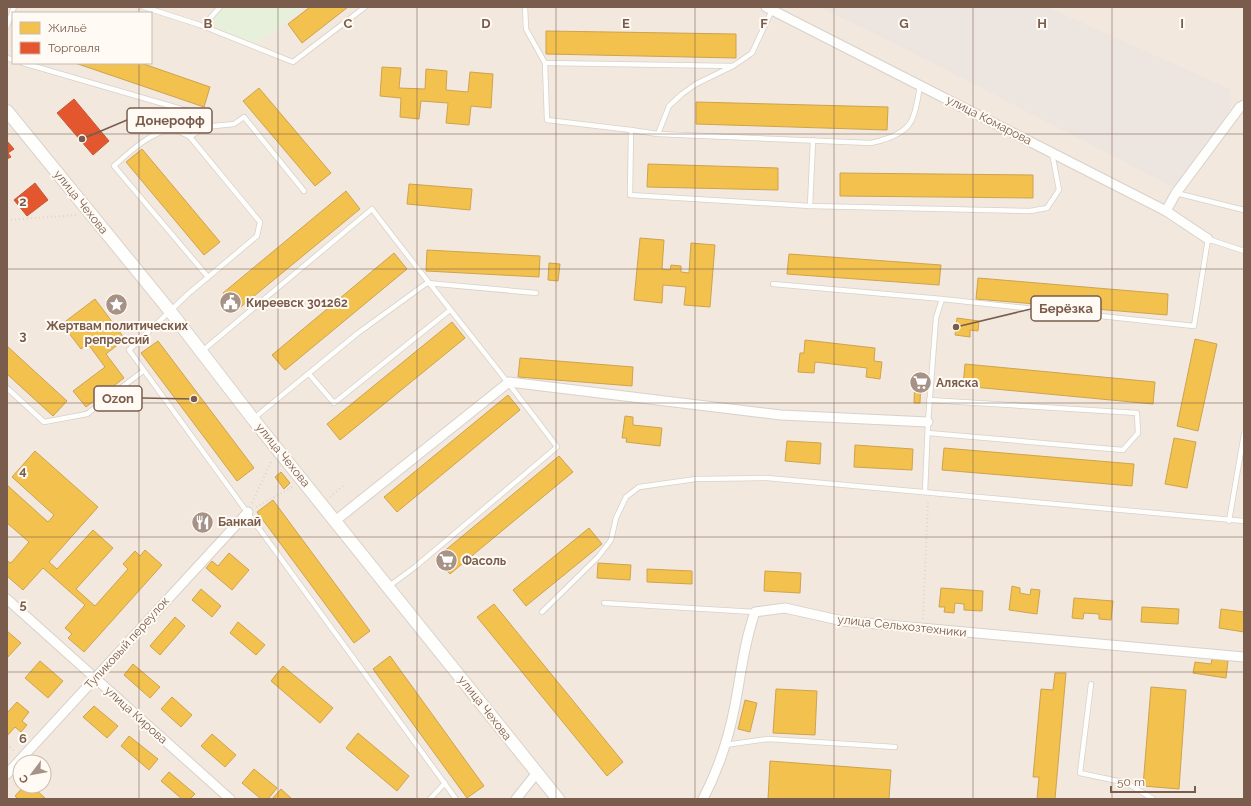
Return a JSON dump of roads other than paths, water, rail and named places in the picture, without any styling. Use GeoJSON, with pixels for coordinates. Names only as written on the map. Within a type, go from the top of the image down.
{"type":"FeatureCollection","features":[{"type":"Feature","properties":{"kind":"main road","name":"улица Чехова"},"geometry":{"type":"LineString","coordinates":[[7,111],[170,311],[253,419],[536,774],[558,799]]}},
{"type":"Feature","properties":{"kind":"street","name":"улица Комарова"},"geometry":{"type":"LineString","coordinates":[[769,9],[1166,211],[1208,239]]}},
{"type":"Feature","properties":{"kind":"street"},"geometry":{"type":"LineString","coordinates":[[1166,211],[1176,193],[1240,107],[1244,105]]}},
{"type":"Feature","properties":{"kind":"street"},"geometry":{"type":"LineString","coordinates":[[335,521],[509,382],[781,415],[928,422]]}},
{"type":"Feature","properties":{"kind":"street","name":"Тупиковый переулок"},"geometry":{"type":"LineString","coordinates":[[7,774],[248,512]]}},
{"type":"Feature","properties":{"kind":"street","name":"улица Кирова"},"geometry":{"type":"LineString","coordinates":[[7,599],[230,799]]}},
{"type":"Feature","properties":{"kind":"street","name":"улица Сельхозтехники"},"geometry":{"type":"LineString","coordinates":[[755,612],[785,608],[842,621],[1244,657]]}},
{"type":"Feature","properties":{"kind":"street"},"geometry":{"type":"LineString","coordinates":[[704,799],[724,746],[735,706],[746,636],[755,612]]}},
{"type":"Feature","properties":{"kind":"street"},"geometry":{"type":"LineString","coordinates":[[516,799],[536,774]]}},
{"type":"Feature","properties":{"kind":"lane"},"geometry":{"type":"LineString","coordinates":[[144,7],[203,26],[292,62],[365,7]]}},
{"type":"Feature","properties":{"kind":"lane"},"geometry":{"type":"LineString","coordinates":[[203,26],[220,7]]}},
{"type":"Feature","properties":{"kind":"lane"},"geometry":{"type":"LineString","coordinates":[[525,7],[526,29],[545,63],[547,120],[658,134],[871,143],[884,140],[903,130],[913,119],[920,85]]}},
{"type":"Feature","properties":{"kind":"lane"},"geometry":{"type":"LineString","coordinates":[[658,134],[669,106],[682,94],[696,84],[733,66],[752,53],[769,9]]}},
{"type":"Feature","properties":{"kind":"lane"},"geometry":{"type":"LineString","coordinates":[[7,26],[12,12]]}},
{"type":"Feature","properties":{"kind":"lane"},"geometry":{"type":"LineString","coordinates":[[545,63],[733,66]]}},
{"type":"Feature","properties":{"kind":"lane"},"geometry":{"type":"LineString","coordinates":[[27,64],[195,112],[204,127]]}},
{"type":"Feature","properties":{"kind":"lane"},"geometry":{"type":"LineString","coordinates":[[190,138],[204,127],[234,124],[244,117],[304,191]]}},
{"type":"Feature","properties":{"kind":"lane"},"geometry":{"type":"LineString","coordinates":[[208,277],[114,166],[127,153],[159,132],[176,130],[190,138],[260,222],[257,236],[208,277],[128,350],[248,512],[456,799]]}},
{"type":"Feature","properties":{"kind":"lane"},"geometry":{"type":"LineString","coordinates":[[631,130],[630,195],[810,206],[1030,211],[1048,208],[1059,190],[1052,153]]}},
{"type":"Feature","properties":{"kind":"lane"},"geometry":{"type":"LineString","coordinates":[[810,206],[813,140]]}},
{"type":"Feature","properties":{"kind":"lane"},"geometry":{"type":"LineString","coordinates":[[1176,193],[1244,210]]}},
{"type":"Feature","properties":{"kind":"lane"},"geometry":{"type":"LineString","coordinates":[[201,352],[372,209],[428,283],[509,382],[557,447],[415,567],[388,587]]}},
{"type":"Feature","properties":{"kind":"lane"},"geometry":{"type":"LineString","coordinates":[[773,284],[942,299],[1194,326],[1208,239],[1244,252]]}},
{"type":"Feature","properties":{"kind":"lane"},"geometry":{"type":"LineString","coordinates":[[253,419],[310,374],[358,333],[428,283],[536,293]]}},
{"type":"Feature","properties":{"kind":"lane"},"geometry":{"type":"LineString","coordinates":[[927,492],[928,422],[936,318],[942,299]]}},
{"type":"Feature","properties":{"kind":"lane"},"geometry":{"type":"LineString","coordinates":[[310,374],[334,403],[450,310]]}},
{"type":"Feature","properties":{"kind":"lane"},"geometry":{"type":"LineString","coordinates":[[7,388],[44,422],[87,414],[143,371]]}},
{"type":"Feature","properties":{"kind":"lane"},"geometry":{"type":"LineString","coordinates":[[928,433],[1123,450],[1138,433],[1137,413],[930,400]]}},
{"type":"Feature","properties":{"kind":"lane"},"geometry":{"type":"LineString","coordinates":[[1229,521],[1244,434]]}},
{"type":"Feature","properties":{"kind":"lane"},"geometry":{"type":"LineString","coordinates":[[542,612],[598,557],[611,540],[616,518],[626,497],[639,487],[696,479],[767,478],[1229,521],[1244,521]]}},
{"type":"Feature","properties":{"kind":"lane"},"geometry":{"type":"LineString","coordinates":[[604,603],[755,612]]}},
{"type":"Feature","properties":{"kind":"lane"},"geometry":{"type":"LineString","coordinates":[[1091,684],[1080,773],[1128,783],[1153,799]]}},
{"type":"Feature","properties":{"kind":"lane"},"geometry":{"type":"LineString","coordinates":[[724,746],[768,739],[895,747]]}},
{"type":"Feature","properties":{"kind":"lane"},"geometry":{"type":"LineString","coordinates":[[430,799],[445,783]]}},
{"type":"Feature","properties":{"kind":"place","name":"Донерофф"},"geometry":{"type":"Point","coordinates":[82,139]}},
{"type":"Feature","properties":{"kind":"place","name":"Киреевск 301262"},"geometry":{"type":"Point","coordinates":[231,303]}},
{"type":"Feature","properties":{"kind":"place","name":"Жертвам политических репрессий"},"geometry":{"type":"Point","coordinates":[117,305]}},
{"type":"Feature","properties":{"kind":"place","name":"Берёзка"},"geometry":{"type":"Point","coordinates":[956,327]}},
{"type":"Feature","properties":{"kind":"place","name":"Аляска"},"geometry":{"type":"Point","coordinates":[921,383]}},
{"type":"Feature","properties":{"kind":"place","name":"Ozon"},"geometry":{"type":"Point","coordinates":[194,399]}},
{"type":"Feature","properties":{"kind":"place","name":"Банкай"},"geometry":{"type":"Point","coordinates":[202,522]}},
{"type":"Feature","properties":{"kind":"place","name":"Фасоль"},"geometry":{"type":"Point","coordinates":[447,561]}}]}
